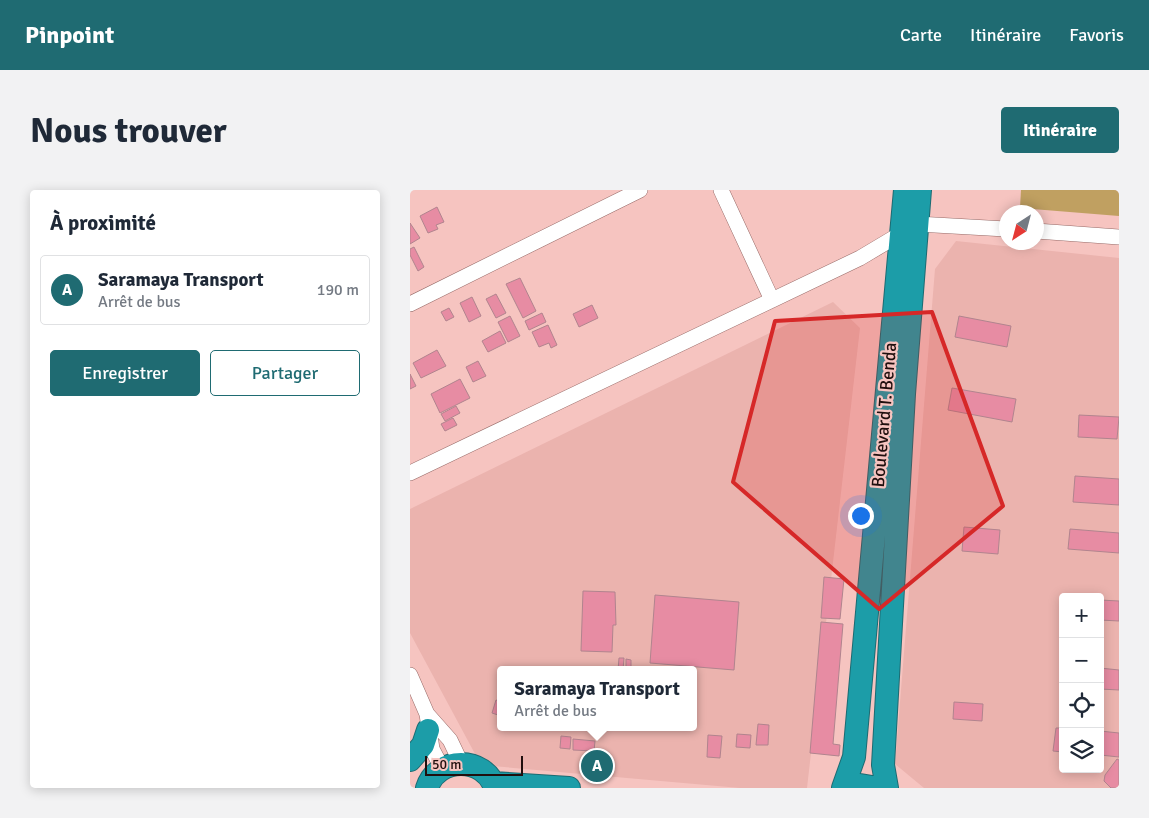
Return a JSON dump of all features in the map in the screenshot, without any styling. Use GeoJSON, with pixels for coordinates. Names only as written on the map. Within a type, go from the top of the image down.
{"type":"FeatureCollection","features":[{"type":"Feature","properties":{"kind":"highway","name":"Boulevard T. Benda"},"geometry":{"type":"LineString","coordinates":[[887,788],[883,765],[904,394],[909,229],[905,190]]}},
{"type":"Feature","properties":{"kind":"highway","name":"Boulevard T. Benda"},"geometry":{"type":"LineString","coordinates":[[843,788],[851,770],[854,757],[909,229],[920,190]]}},
{"type":"Feature","properties":{"kind":"highway"},"geometry":{"type":"LineString","coordinates":[[410,760],[422,745],[427,722]]}},
{"type":"Feature","properties":{"kind":"highway"},"geometry":{"type":"LineString","coordinates":[[410,773],[441,774],[480,769],[494,786],[569,788]]}},
{"type":"Feature","properties":{"kind":"highway"},"geometry":{"type":"LineString","coordinates":[[848,788],[860,785],[878,788]]}},
{"type":"Feature","properties":{"kind":"street"},"geometry":{"type":"LineString","coordinates":[[410,304],[640,190]]}},
{"type":"Feature","properties":{"kind":"street"},"geometry":{"type":"LineString","coordinates":[[721,190],[772,300]]}},
{"type":"Feature","properties":{"kind":"street"},"geometry":{"type":"LineString","coordinates":[[410,472],[860,258],[909,229],[999,229]]}},
{"type":"Feature","properties":{"kind":"street"},"geometry":{"type":"LineString","coordinates":[[1044,232],[1119,237]]}},
{"type":"Feature","properties":{"kind":"street"},"geometry":{"type":"LineString","coordinates":[[410,674],[427,722],[450,740],[441,774]]}},
{"type":"Feature","properties":{"kind":"highlighted area"},"geometry":{"type":"Polygon","coordinates":[[[932,312],[1003,506],[879,609],[733,482],[775,321],[932,312]]]}},
{"type":"Feature","properties":{"kind":"shaded area"},"geometry":{"type":"Polygon","coordinates":[[[1021,190],[1119,190],[1119,216],[1044,210],[1044,205],[1020,205],[1021,190]]]}},
{"type":"Feature","properties":{"kind":"shaded area"},"geometry":{"type":"Polygon","coordinates":[[[956,241],[999,245],[999,250],[1042,250],[1119,258],[1119,788],[924,788],[895,764],[935,269],[956,241]]]}},
{"type":"Feature","properties":{"kind":"shaded area"},"geometry":{"type":"Polygon","coordinates":[[[833,302],[860,328],[807,788],[740,788],[481,765],[410,633],[410,509],[833,302]]]}},
{"type":"Feature","properties":{"kind":"building"},"geometry":{"type":"Polygon","coordinates":[[[437,207],[444,222],[436,225],[438,229],[428,233],[420,216],[437,207]]]}},
{"type":"Feature","properties":{"kind":"building"},"geometry":{"type":"Polygon","coordinates":[[[410,223],[420,238],[410,244],[410,223]]]}},
{"type":"Feature","properties":{"kind":"building"},"geometry":{"type":"Polygon","coordinates":[[[414,247],[424,267],[418,271],[410,255],[410,249],[414,247]]]}},
{"type":"Feature","properties":{"kind":"building"},"geometry":{"type":"Polygon","coordinates":[[[520,278],[536,311],[523,318],[506,284],[520,278]]]}},
{"type":"Feature","properties":{"kind":"building"},"geometry":{"type":"Polygon","coordinates":[[[496,294],[506,313],[496,318],[486,299],[496,294]]]}},
{"type":"Feature","properties":{"kind":"building"},"geometry":{"type":"Polygon","coordinates":[[[472,297],[481,316],[469,322],[460,303],[472,297]]]}},
{"type":"Feature","properties":{"kind":"building"},"geometry":{"type":"Polygon","coordinates":[[[592,305],[598,318],[579,327],[573,314],[592,305]]]}},
{"type":"Feature","properties":{"kind":"building"},"geometry":{"type":"Polygon","coordinates":[[[449,308],[454,317],[446,321],[441,312],[449,308]]]}},
{"type":"Feature","properties":{"kind":"building"},"geometry":{"type":"Polygon","coordinates":[[[542,313],[546,322],[529,330],[525,321],[542,313]]]}},
{"type":"Feature","properties":{"kind":"building"},"geometry":{"type":"Polygon","coordinates":[[[510,316],[520,336],[508,342],[498,322],[510,316]]]}},
{"type":"Feature","properties":{"kind":"building"},"geometry":{"type":"Polygon","coordinates":[[[959,316],[1011,326],[1007,347],[955,337],[959,316]]]}},
{"type":"Feature","properties":{"kind":"building"},"geometry":{"type":"Polygon","coordinates":[[[548,325],[557,345],[551,348],[549,343],[539,347],[532,332],[548,325]]]}},
{"type":"Feature","properties":{"kind":"building"},"geometry":{"type":"Polygon","coordinates":[[[500,331],[506,343],[488,352],[482,341],[500,331]]]}},
{"type":"Feature","properties":{"kind":"building"},"geometry":{"type":"Polygon","coordinates":[[[437,350],[446,366],[421,378],[413,363],[437,350]]]}},
{"type":"Feature","properties":{"kind":"building"},"geometry":{"type":"Polygon","coordinates":[[[478,361],[486,376],[473,382],[466,367],[478,361]]]}},
{"type":"Feature","properties":{"kind":"building"},"geometry":{"type":"Polygon","coordinates":[[[410,374],[416,386],[410,389],[410,374]]]}},
{"type":"Feature","properties":{"kind":"building"},"geometry":{"type":"Polygon","coordinates":[[[460,379],[470,398],[440,413],[431,394],[460,379]]]}},
{"type":"Feature","properties":{"kind":"building"},"geometry":{"type":"Polygon","coordinates":[[[952,388],[1016,399],[1012,422],[948,410],[952,388]]]}},
{"type":"Feature","properties":{"kind":"building"},"geometry":{"type":"Polygon","coordinates":[[[456,406],[460,413],[445,421],[441,414],[456,406]]]}},
{"type":"Feature","properties":{"kind":"building"},"geometry":{"type":"Polygon","coordinates":[[[1079,415],[1119,417],[1117,439],[1078,437],[1079,415]]]}},
{"type":"Feature","properties":{"kind":"building"},"geometry":{"type":"Polygon","coordinates":[[[453,418],[457,425],[445,431],[441,424],[453,418]]]}},
{"type":"Feature","properties":{"kind":"building"},"geometry":{"type":"Polygon","coordinates":[[[1075,476],[1119,479],[1119,505],[1073,502],[1075,476]]]}},
{"type":"Feature","properties":{"kind":"building"},"geometry":{"type":"Polygon","coordinates":[[[964,527],[1000,530],[998,554],[962,551],[964,527]]]}},
{"type":"Feature","properties":{"kind":"building"},"geometry":{"type":"Polygon","coordinates":[[[1070,529],[1119,533],[1119,553],[1068,549],[1070,529]]]}},
{"type":"Feature","properties":{"kind":"building"},"geometry":{"type":"Polygon","coordinates":[[[824,577],[844,579],[840,619],[821,618],[824,577]]]}},
{"type":"Feature","properties":{"kind":"building"},"geometry":{"type":"Polygon","coordinates":[[[583,591],[615,592],[616,625],[613,625],[612,652],[581,651],[583,591]]]}},
{"type":"Feature","properties":{"kind":"building"},"geometry":{"type":"Polygon","coordinates":[[[655,595],[739,602],[734,670],[650,663],[655,595]]]}},
{"type":"Feature","properties":{"kind":"building"},"geometry":{"type":"Polygon","coordinates":[[[1104,600],[1119,601],[1119,621],[1104,620],[1104,600]]]}},
{"type":"Feature","properties":{"kind":"building"},"geometry":{"type":"Polygon","coordinates":[[[821,622],[843,624],[833,744],[840,745],[839,756],[810,753],[821,622]]]}},
{"type":"Feature","properties":{"kind":"building"},"geometry":{"type":"Polygon","coordinates":[[[619,658],[624,658],[623,666],[618,666],[619,658]]]}},
{"type":"Feature","properties":{"kind":"building"},"geometry":{"type":"Polygon","coordinates":[[[626,659],[631,660],[631,666],[626,666],[626,659]]]}},
{"type":"Feature","properties":{"kind":"building"},"geometry":{"type":"Polygon","coordinates":[[[1104,668],[1119,670],[1119,690],[1104,689],[1104,668]]]}},
{"type":"Feature","properties":{"kind":"building"},"geometry":{"type":"Polygon","coordinates":[[[496,700],[497,715],[492,713],[496,700]]]}},
{"type":"Feature","properties":{"kind":"building"},"geometry":{"type":"Polygon","coordinates":[[[954,702],[983,704],[982,721],[953,719],[954,702]]]}},
{"type":"Feature","properties":{"kind":"building"},"geometry":{"type":"Polygon","coordinates":[[[758,724],[769,725],[768,745],[756,745],[758,724]]]}},
{"type":"Feature","properties":{"kind":"building"},"geometry":{"type":"Polygon","coordinates":[[[1056,728],[1059,728],[1059,752],[1053,751],[1056,728]]]}},
{"type":"Feature","properties":{"kind":"building"},"geometry":{"type":"Polygon","coordinates":[[[1104,731],[1119,733],[1119,757],[1104,755],[1104,731]]]}},
{"type":"Feature","properties":{"kind":"building"},"geometry":{"type":"Polygon","coordinates":[[[737,734],[751,735],[750,748],[736,747],[737,734]]]}},
{"type":"Feature","properties":{"kind":"building"},"geometry":{"type":"Polygon","coordinates":[[[708,735],[722,736],[720,758],[707,757],[708,735]]]}},
{"type":"Feature","properties":{"kind":"building"},"geometry":{"type":"Polygon","coordinates":[[[561,736],[571,737],[570,749],[560,748],[561,736]]]}},
{"type":"Feature","properties":{"kind":"building"},"geometry":{"type":"Polygon","coordinates":[[[573,739],[595,741],[594,751],[573,750],[573,739]]]}},
{"type":"Feature","properties":{"kind":"building"},"geometry":{"type":"Polygon","coordinates":[[[1117,759],[1119,760],[1119,788],[1111,788],[1104,781],[1105,775],[1117,759]]]}},
{"type":"Feature","properties":{"kind":"place","name":"Saramaya Transport"},"geometry":{"type":"Point","coordinates":[597,766]}}]}
